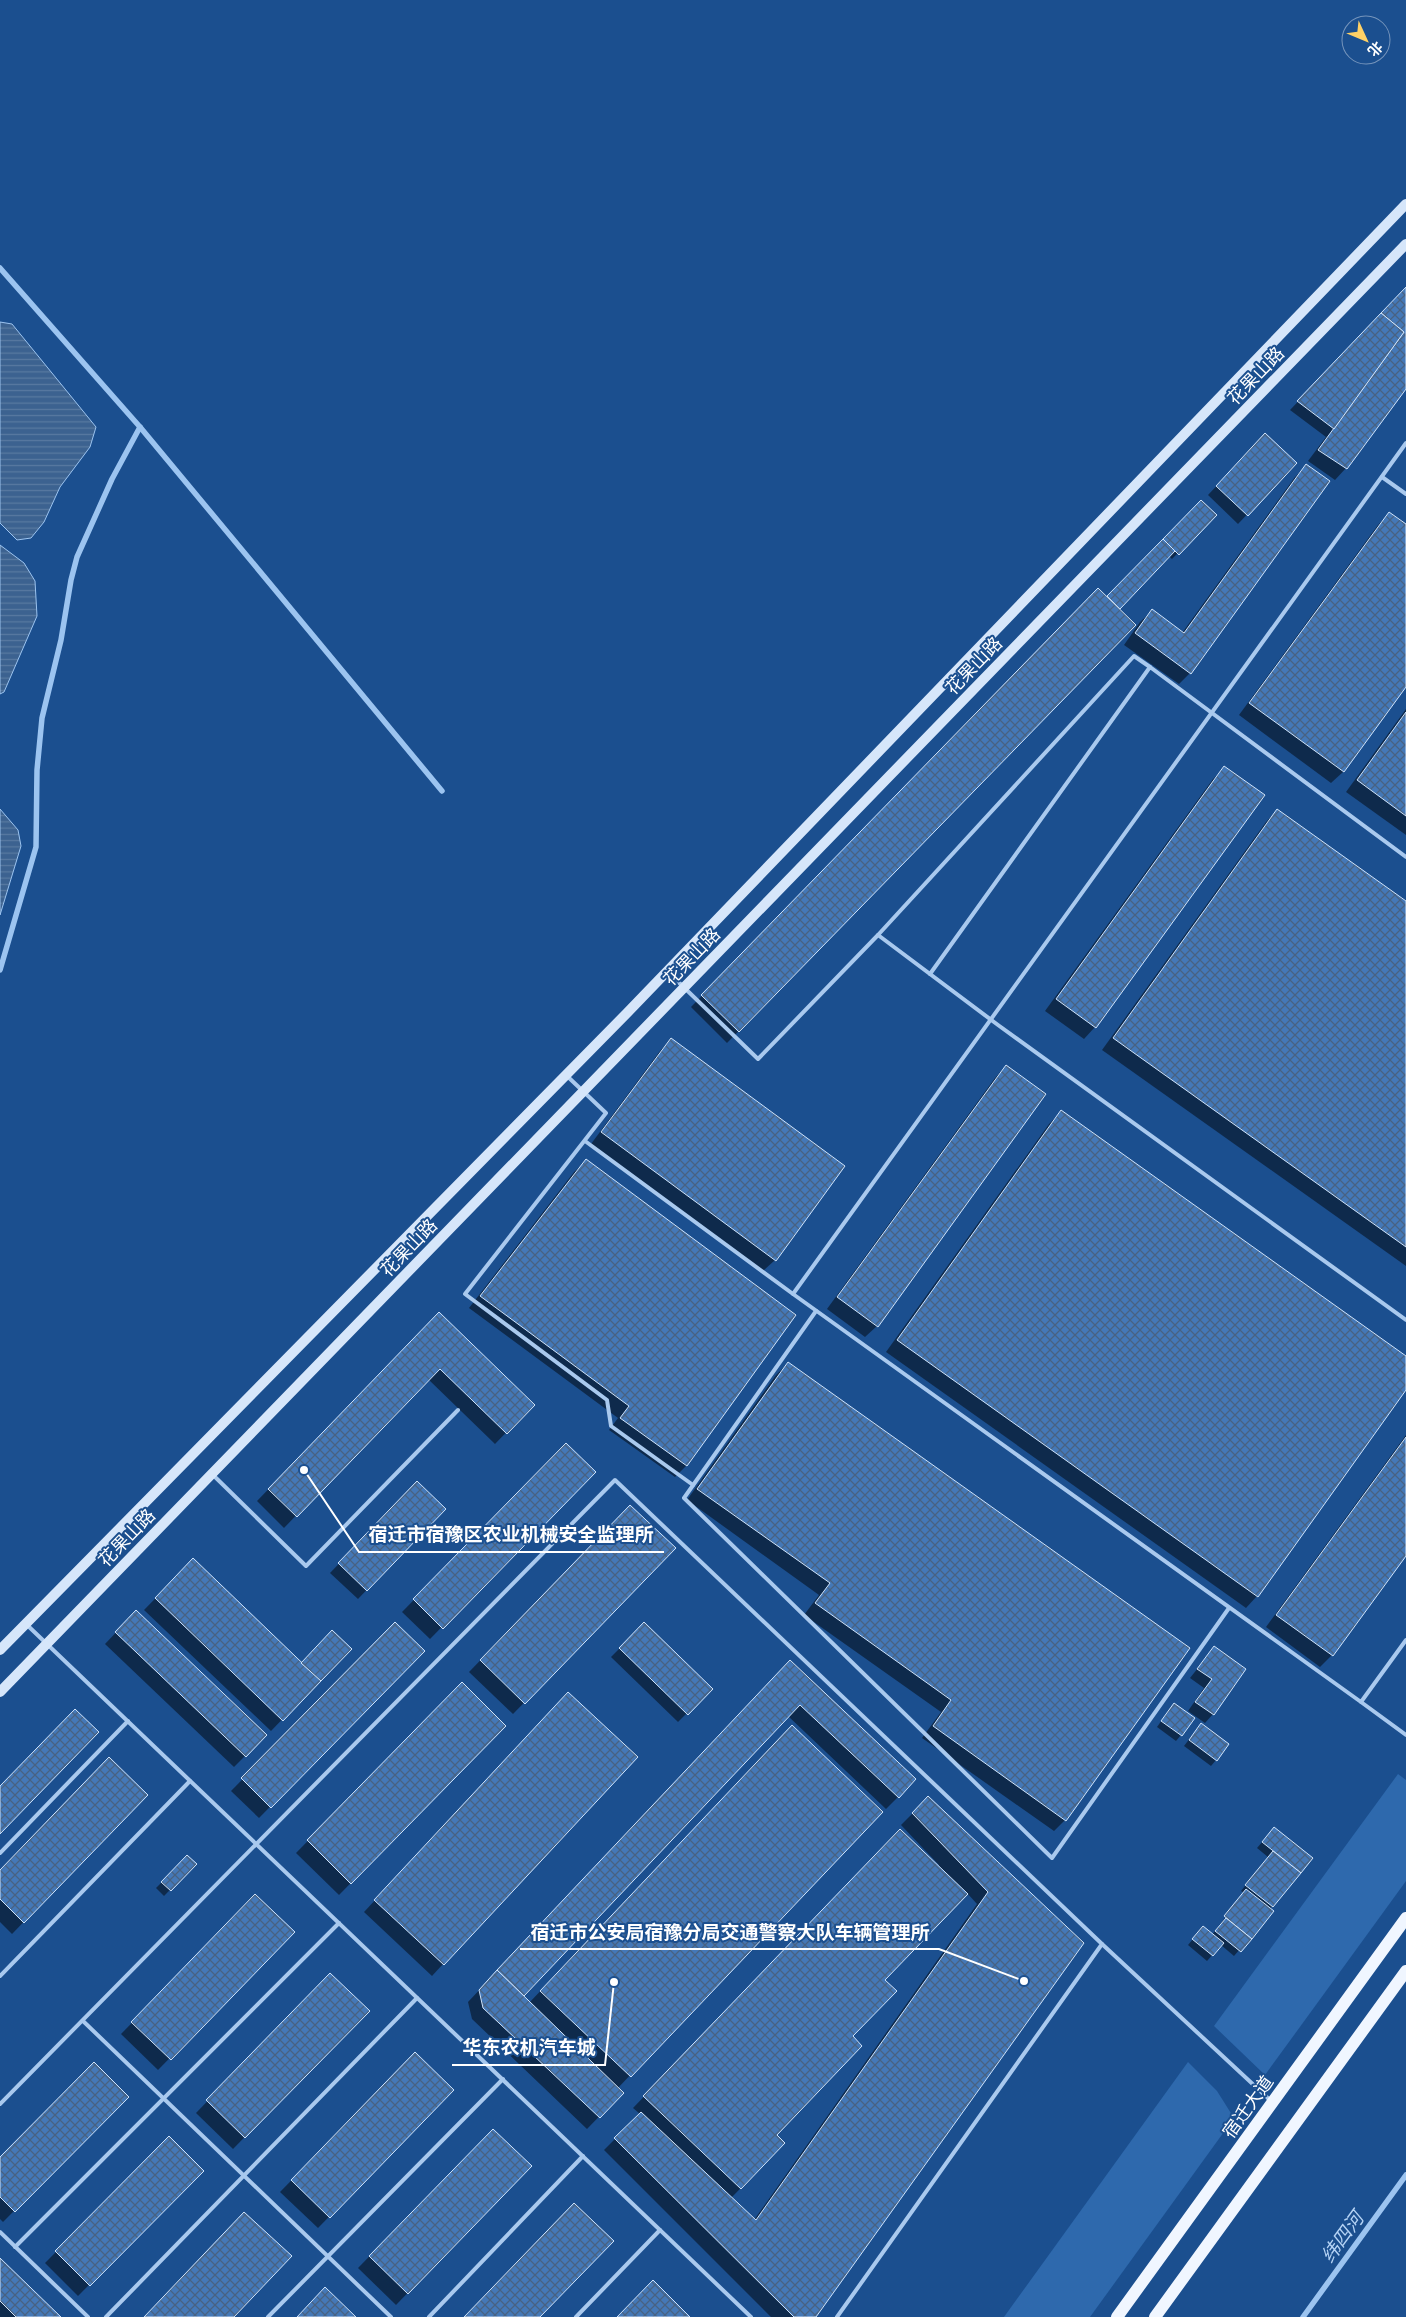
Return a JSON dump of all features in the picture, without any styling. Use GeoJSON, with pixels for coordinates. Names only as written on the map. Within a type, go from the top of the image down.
{"type":"FeatureCollection","features":[{"type":"Feature","properties":{"kind":"main road","name":"宿迁大道"},"geometry":{"type":"LineString","coordinates":[[1118,2317],[1406,1918]]}},
{"type":"Feature","properties":{"kind":"main road"},"geometry":{"type":"LineString","coordinates":[[1155,2317],[1406,1971]]}},
{"type":"Feature","properties":{"kind":"street","name":"花果山路"},"geometry":{"type":"LineString","coordinates":[[0,1650],[566,1075],[1406,204]]}},
{"type":"Feature","properties":{"kind":"street","name":"花果山路"},"geometry":{"type":"LineString","coordinates":[[0,1692],[1406,244]]}},
{"type":"Feature","properties":{"kind":"lane"},"geometry":{"type":"LineString","coordinates":[[792,1294],[1406,442]]}},
{"type":"Feature","properties":{"kind":"lane"},"geometry":{"type":"LineString","coordinates":[[1382,477],[1406,494]]}},
{"type":"Feature","properties":{"kind":"lane"},"geometry":{"type":"LineString","coordinates":[[667,971],[758,1059],[878,935],[1134,656],[1406,857]]}},
{"type":"Feature","properties":{"kind":"lane"},"geometry":{"type":"LineString","coordinates":[[930,974],[1150,668]]}},
{"type":"Feature","properties":{"kind":"lane"},"geometry":{"type":"LineString","coordinates":[[878,935],[1406,1320]]}},
{"type":"Feature","properties":{"kind":"lane"},"geometry":{"type":"LineString","coordinates":[[566,1075],[606,1113],[465,1294],[607,1400],[611,1426],[693,1485]]}},
{"type":"Feature","properties":{"kind":"lane"},"geometry":{"type":"LineString","coordinates":[[585,1141],[792,1294],[1406,1735]]}},
{"type":"Feature","properties":{"kind":"lane"},"geometry":{"type":"LineString","coordinates":[[816,1311],[684,1498],[1052,1858],[1229,1608]]}},
{"type":"Feature","properties":{"kind":"lane"},"geometry":{"type":"LineString","coordinates":[[212,1474],[306,1566],[458,1410]]}},
{"type":"Feature","properties":{"kind":"lane"},"geometry":{"type":"LineString","coordinates":[[0,2104],[614,1480],[1102,1944],[1273,2103]]}},
{"type":"Feature","properties":{"kind":"lane"},"geometry":{"type":"LineString","coordinates":[[26,1624],[751,2317]]}},
{"type":"Feature","properties":{"kind":"lane"},"geometry":{"type":"LineString","coordinates":[[1361,1702],[1406,1640]]}},
{"type":"Feature","properties":{"kind":"lane"},"geometry":{"type":"LineString","coordinates":[[0,1853],[128,1721]]}},
{"type":"Feature","properties":{"kind":"lane"},"geometry":{"type":"LineString","coordinates":[[0,1976],[190,1781]]}},
{"type":"Feature","properties":{"kind":"lane"},"geometry":{"type":"LineString","coordinates":[[15,2247],[339,1923]]}},
{"type":"Feature","properties":{"kind":"lane"},"geometry":{"type":"LineString","coordinates":[[836,2317],[1102,1944]]}},
{"type":"Feature","properties":{"kind":"lane"},"geometry":{"type":"LineString","coordinates":[[106,2317],[417,1998]]}},
{"type":"Feature","properties":{"kind":"lane"},"geometry":{"type":"LineString","coordinates":[[83,2021],[391,2317]]}},
{"type":"Feature","properties":{"kind":"lane"},"geometry":{"type":"LineString","coordinates":[[268,2317],[502,2079]]}},
{"type":"Feature","properties":{"kind":"lane"},"geometry":{"type":"LineString","coordinates":[[429,2317],[583,2156]]}},
{"type":"Feature","properties":{"kind":"lane"},"geometry":{"type":"LineString","coordinates":[[576,2317],[660,2230]]}},
{"type":"Feature","properties":{"kind":"lane"},"geometry":{"type":"LineString","coordinates":[[0,2232],[88,2317]]}},
{"type":"Feature","properties":{"kind":"shaded area"},"geometry":{"type":"Polygon","coordinates":[[[0,322],[12,324],[96,427],[90,447],[60,487],[44,522],[31,538],[17,540],[0,523],[0,322]]]}},
{"type":"Feature","properties":{"kind":"shaded area"},"geometry":{"type":"Polygon","coordinates":[[[0,545],[24,563],[35,581],[37,616],[4,692],[0,694],[0,545]]]}},
{"type":"Feature","properties":{"kind":"shaded area"},"geometry":{"type":"Polygon","coordinates":[[[0,809],[18,830],[21,846],[0,915],[0,809]]]}},
{"type":"Feature","properties":{"kind":"shaded area"},"geometry":{"type":"Polygon","coordinates":[[[1398,1774],[1406,1780],[1406,1881],[1265,2075],[1214,2026],[1398,1774]]]}},
{"type":"Feature","properties":{"kind":"shaded area"},"geometry":{"type":"Polygon","coordinates":[[[1188,2062],[1217,2091],[1234,2118],[1090,2317],[1004,2317],[1188,2062]]]}},
{"type":"Feature","properties":{"kind":"building"},"geometry":{"type":"Polygon","coordinates":[[[1406,287],[1406,389],[1347,469],[1318,450],[1404,332],[1381,313],[1406,287]]]}},
{"type":"Feature","properties":{"kind":"building"},"geometry":{"type":"Polygon","coordinates":[[[1381,313],[1404,332],[1334,429],[1297,401],[1381,313]]]}},
{"type":"Feature","properties":{"kind":"building"},"geometry":{"type":"Polygon","coordinates":[[[1265,433],[1297,463],[1248,516],[1216,486],[1265,433]]]}},
{"type":"Feature","properties":{"kind":"building"},"geometry":{"type":"Polygon","coordinates":[[[1306,464],[1330,481],[1191,674],[1135,633],[1152,609],[1184,633],[1306,464]]]}},
{"type":"Feature","properties":{"kind":"building"},"geometry":{"type":"Polygon","coordinates":[[[1201,500],[1217,515],[1179,555],[1163,539],[1201,500]]]}},
{"type":"Feature","properties":{"kind":"building"},"geometry":{"type":"Polygon","coordinates":[[[1389,512],[1406,524],[1406,687],[1344,772],[1249,703],[1389,512]]]}},
{"type":"Feature","properties":{"kind":"building"},"geometry":{"type":"Polygon","coordinates":[[[1163,539],[1175,551],[1120,609],[1107,596],[1163,539]]]}},
{"type":"Feature","properties":{"kind":"building"},"geometry":{"type":"Polygon","coordinates":[[[1098,588],[1136,625],[739,1032],[701,995],[1098,588]]]}},
{"type":"Feature","properties":{"kind":"building"},"geometry":{"type":"Polygon","coordinates":[[[1406,712],[1406,816],[1357,780],[1406,712]]]}},
{"type":"Feature","properties":{"kind":"building"},"geometry":{"type":"Polygon","coordinates":[[[1224,766],[1265,795],[1096,1028],[1056,999],[1224,766]]]}},
{"type":"Feature","properties":{"kind":"building"},"geometry":{"type":"Polygon","coordinates":[[[1277,809],[1406,901],[1406,1247],[1113,1038],[1277,809]]]}},
{"type":"Feature","properties":{"kind":"building"},"geometry":{"type":"Polygon","coordinates":[[[671,1038],[845,1166],[776,1261],[601,1132],[671,1038]]]}},
{"type":"Feature","properties":{"kind":"building"},"geometry":{"type":"Polygon","coordinates":[[[1006,1065],[1046,1094],[878,1327],[837,1297],[1006,1065]]]}},
{"type":"Feature","properties":{"kind":"building"},"geometry":{"type":"Polygon","coordinates":[[[1061,1110],[1406,1356],[1406,1390],[1258,1597],[897,1340],[1061,1110]]]}},
{"type":"Feature","properties":{"kind":"building"},"geometry":{"type":"Polygon","coordinates":[[[586,1159],[796,1315],[687,1466],[620,1418],[629,1406],[480,1296],[586,1159]]]}},
{"type":"Feature","properties":{"kind":"building"},"geometry":{"type":"Polygon","coordinates":[[[439,1312],[535,1405],[507,1434],[440,1369],[297,1517],[268,1489],[439,1312]]]}},
{"type":"Feature","properties":{"kind":"building"},"geometry":{"type":"Polygon","coordinates":[[[788,1362],[1190,1648],[1066,1821],[933,1726],[951,1700],[815,1603],[830,1583],[697,1489],[788,1362]]]}},
{"type":"Feature","properties":{"kind":"building"},"geometry":{"type":"Polygon","coordinates":[[[1406,1437],[1406,1556],[1333,1656],[1276,1615],[1406,1437]]]}},
{"type":"Feature","properties":{"kind":"building"},"geometry":{"type":"Polygon","coordinates":[[[566,1443],[596,1472],[443,1629],[413,1599],[566,1443]]]}},
{"type":"Feature","properties":{"kind":"building"},"geometry":{"type":"Polygon","coordinates":[[[417,1481],[446,1509],[367,1591],[338,1563],[417,1481]]]}},
{"type":"Feature","properties":{"kind":"building"},"geometry":{"type":"Polygon","coordinates":[[[630,1505],[676,1548],[525,1704],[480,1660],[630,1505]]]}},
{"type":"Feature","properties":{"kind":"building"},"geometry":{"type":"Polygon","coordinates":[[[193,1558],[321,1681],[283,1721],[155,1598],[193,1558]]]}},
{"type":"Feature","properties":{"kind":"building"},"geometry":{"type":"Polygon","coordinates":[[[136,1610],[267,1735],[246,1757],[115,1632],[136,1610]]]}},
{"type":"Feature","properties":{"kind":"building"},"geometry":{"type":"Polygon","coordinates":[[[395,1622],[425,1651],[271,1808],[241,1778],[395,1622]]]}},
{"type":"Feature","properties":{"kind":"building"},"geometry":{"type":"Polygon","coordinates":[[[644,1622],[713,1689],[688,1715],[619,1648],[644,1622]]]}},
{"type":"Feature","properties":{"kind":"building"},"geometry":{"type":"Polygon","coordinates":[[[332,1630],[352,1649],[321,1681],[301,1663],[332,1630]]]}},
{"type":"Feature","properties":{"kind":"building"},"geometry":{"type":"Polygon","coordinates":[[[1214,1646],[1246,1669],[1214,1715],[1195,1702],[1212,1679],[1197,1669],[1214,1646]]]}},
{"type":"Feature","properties":{"kind":"building"},"geometry":{"type":"Polygon","coordinates":[[[790,1660],[916,1779],[899,1798],[800,1705],[524,1996],[497,1970],[790,1660]]]}},
{"type":"Feature","properties":{"kind":"building"},"geometry":{"type":"Polygon","coordinates":[[[462,1682],[506,1726],[351,1884],[307,1840],[462,1682]]]}},
{"type":"Feature","properties":{"kind":"building"},"geometry":{"type":"Polygon","coordinates":[[[568,1692],[638,1757],[444,1965],[374,1900],[568,1692]]]}},
{"type":"Feature","properties":{"kind":"building"},"geometry":{"type":"Polygon","coordinates":[[[1174,1703],[1195,1718],[1182,1736],[1161,1721],[1174,1703]]]}},
{"type":"Feature","properties":{"kind":"building"},"geometry":{"type":"Polygon","coordinates":[[[75,1709],[99,1732],[0,1834],[0,1786],[75,1709]]]}},
{"type":"Feature","properties":{"kind":"building"},"geometry":{"type":"Polygon","coordinates":[[[1201,1723],[1229,1744],[1217,1761],[1189,1740],[1201,1723]]]}},
{"type":"Feature","properties":{"kind":"building"},"geometry":{"type":"Polygon","coordinates":[[[792,1725],[883,1812],[631,2077],[540,1991],[792,1725]]]}},
{"type":"Feature","properties":{"kind":"building"},"geometry":{"type":"Polygon","coordinates":[[[109,1757],[148,1795],[24,1923],[0,1899],[0,1870],[109,1757]]]}},
{"type":"Feature","properties":{"kind":"building"},"geometry":{"type":"Polygon","coordinates":[[[928,1796],[1084,1943],[816,2317],[794,2317],[614,2138],[641,2112],[756,2220],[988,1892],[912,1813],[928,1796]]]}},
{"type":"Feature","properties":{"kind":"building"},"geometry":{"type":"Polygon","coordinates":[[[1274,1827],[1313,1858],[1301,1873],[1262,1842],[1274,1827]]]}},
{"type":"Feature","properties":{"kind":"building"},"geometry":{"type":"Polygon","coordinates":[[[900,1829],[968,1894],[885,1980],[897,1991],[853,2036],[862,2046],[777,2135],[785,2143],[741,2189],[643,2096],[900,1829]]]}},
{"type":"Feature","properties":{"kind":"building"},"geometry":{"type":"Polygon","coordinates":[[[1273,1851],[1301,1873],[1273,1907],[1245,1885],[1273,1851]]]}},
{"type":"Feature","properties":{"kind":"building"},"geometry":{"type":"Polygon","coordinates":[[[187,1855],[197,1864],[171,1891],[161,1882],[187,1855]]]}},
{"type":"Feature","properties":{"kind":"building"},"geometry":{"type":"Polygon","coordinates":[[[1246,1889],[1274,1911],[1252,1939],[1224,1916],[1246,1889]]]}},
{"type":"Feature","properties":{"kind":"building"},"geometry":{"type":"Polygon","coordinates":[[[255,1894],[295,1932],[171,2060],[131,2022],[255,1894]]]}},
{"type":"Feature","properties":{"kind":"building"},"geometry":{"type":"Polygon","coordinates":[[[1226,1918],[1252,1939],[1241,1952],[1215,1931],[1226,1918]]]}},
{"type":"Feature","properties":{"kind":"building"},"geometry":{"type":"Polygon","coordinates":[[[1203,1926],[1224,1943],[1213,1956],[1192,1939],[1203,1926]]]}},
{"type":"Feature","properties":{"kind":"building"},"geometry":{"type":"Polygon","coordinates":[[[497,1970],[624,2093],[600,2118],[483,2008],[479,1990],[497,1970]]]}},
{"type":"Feature","properties":{"kind":"building"},"geometry":{"type":"Polygon","coordinates":[[[330,1973],[370,2011],[245,2138],[206,2100],[330,1973]]]}},
{"type":"Feature","properties":{"kind":"building"},"geometry":{"type":"Polygon","coordinates":[[[415,2052],[454,2090],[330,2218],[291,2180],[415,2052]]]}},
{"type":"Feature","properties":{"kind":"building"},"geometry":{"type":"Polygon","coordinates":[[[94,2062],[129,2097],[15,2212],[0,2197],[0,2157],[94,2062]]]}},
{"type":"Feature","properties":{"kind":"building"},"geometry":{"type":"Polygon","coordinates":[[[493,2129],[532,2166],[408,2294],[369,2256],[493,2129]]]}},
{"type":"Feature","properties":{"kind":"building"},"geometry":{"type":"Polygon","coordinates":[[[169,2136],[204,2171],[90,2286],[55,2251],[169,2136]]]}},
{"type":"Feature","properties":{"kind":"building"},"geometry":{"type":"Polygon","coordinates":[[[574,2203],[614,2241],[540,2317],[464,2317],[574,2203]]]}},
{"type":"Feature","properties":{"kind":"building"},"geometry":{"type":"Polygon","coordinates":[[[244,2212],[292,2256],[234,2317],[144,2317],[244,2212]]]}},
{"type":"Feature","properties":{"kind":"building"},"geometry":{"type":"Polygon","coordinates":[[[0,2258],[61,2317],[16,2317],[0,2301],[0,2258]]]}},
{"type":"Feature","properties":{"kind":"building"},"geometry":{"type":"Polygon","coordinates":[[[653,2280],[690,2317],[617,2317],[653,2280]]]}},
{"type":"Feature","properties":{"kind":"building"},"geometry":{"type":"Polygon","coordinates":[[[325,2287],[356,2317],[297,2317],[325,2287]]]}},
{"type":"Feature","properties":{"kind":"waterway"},"geometry":{"type":"LineString","coordinates":[[0,268],[140,427],[442,791]]}},
{"type":"Feature","properties":{"kind":"waterway"},"geometry":{"type":"LineString","coordinates":[[0,970],[36,847],[37,770],[42,718],[61,640],[71,580],[77,557],[112,479],[140,427]]}},
{"type":"Feature","properties":{"kind":"waterway","name":"纬四河"},"geometry":{"type":"LineString","coordinates":[[1303,2317],[1406,2175]]}},
{"type":"Feature","properties":{"kind":"place","name":"宿迁市宿豫区农业机械安全监理所"},"geometry":{"type":"Point","coordinates":[304,1470]}},
{"type":"Feature","properties":{"kind":"place","name":"宿迁市公安局宿豫分局交通警察大队车辆管理所"},"geometry":{"type":"Point","coordinates":[1024,1981]}},
{"type":"Feature","properties":{"kind":"place","name":"华东农机汽车城"},"geometry":{"type":"Point","coordinates":[614,1982]}}]}
